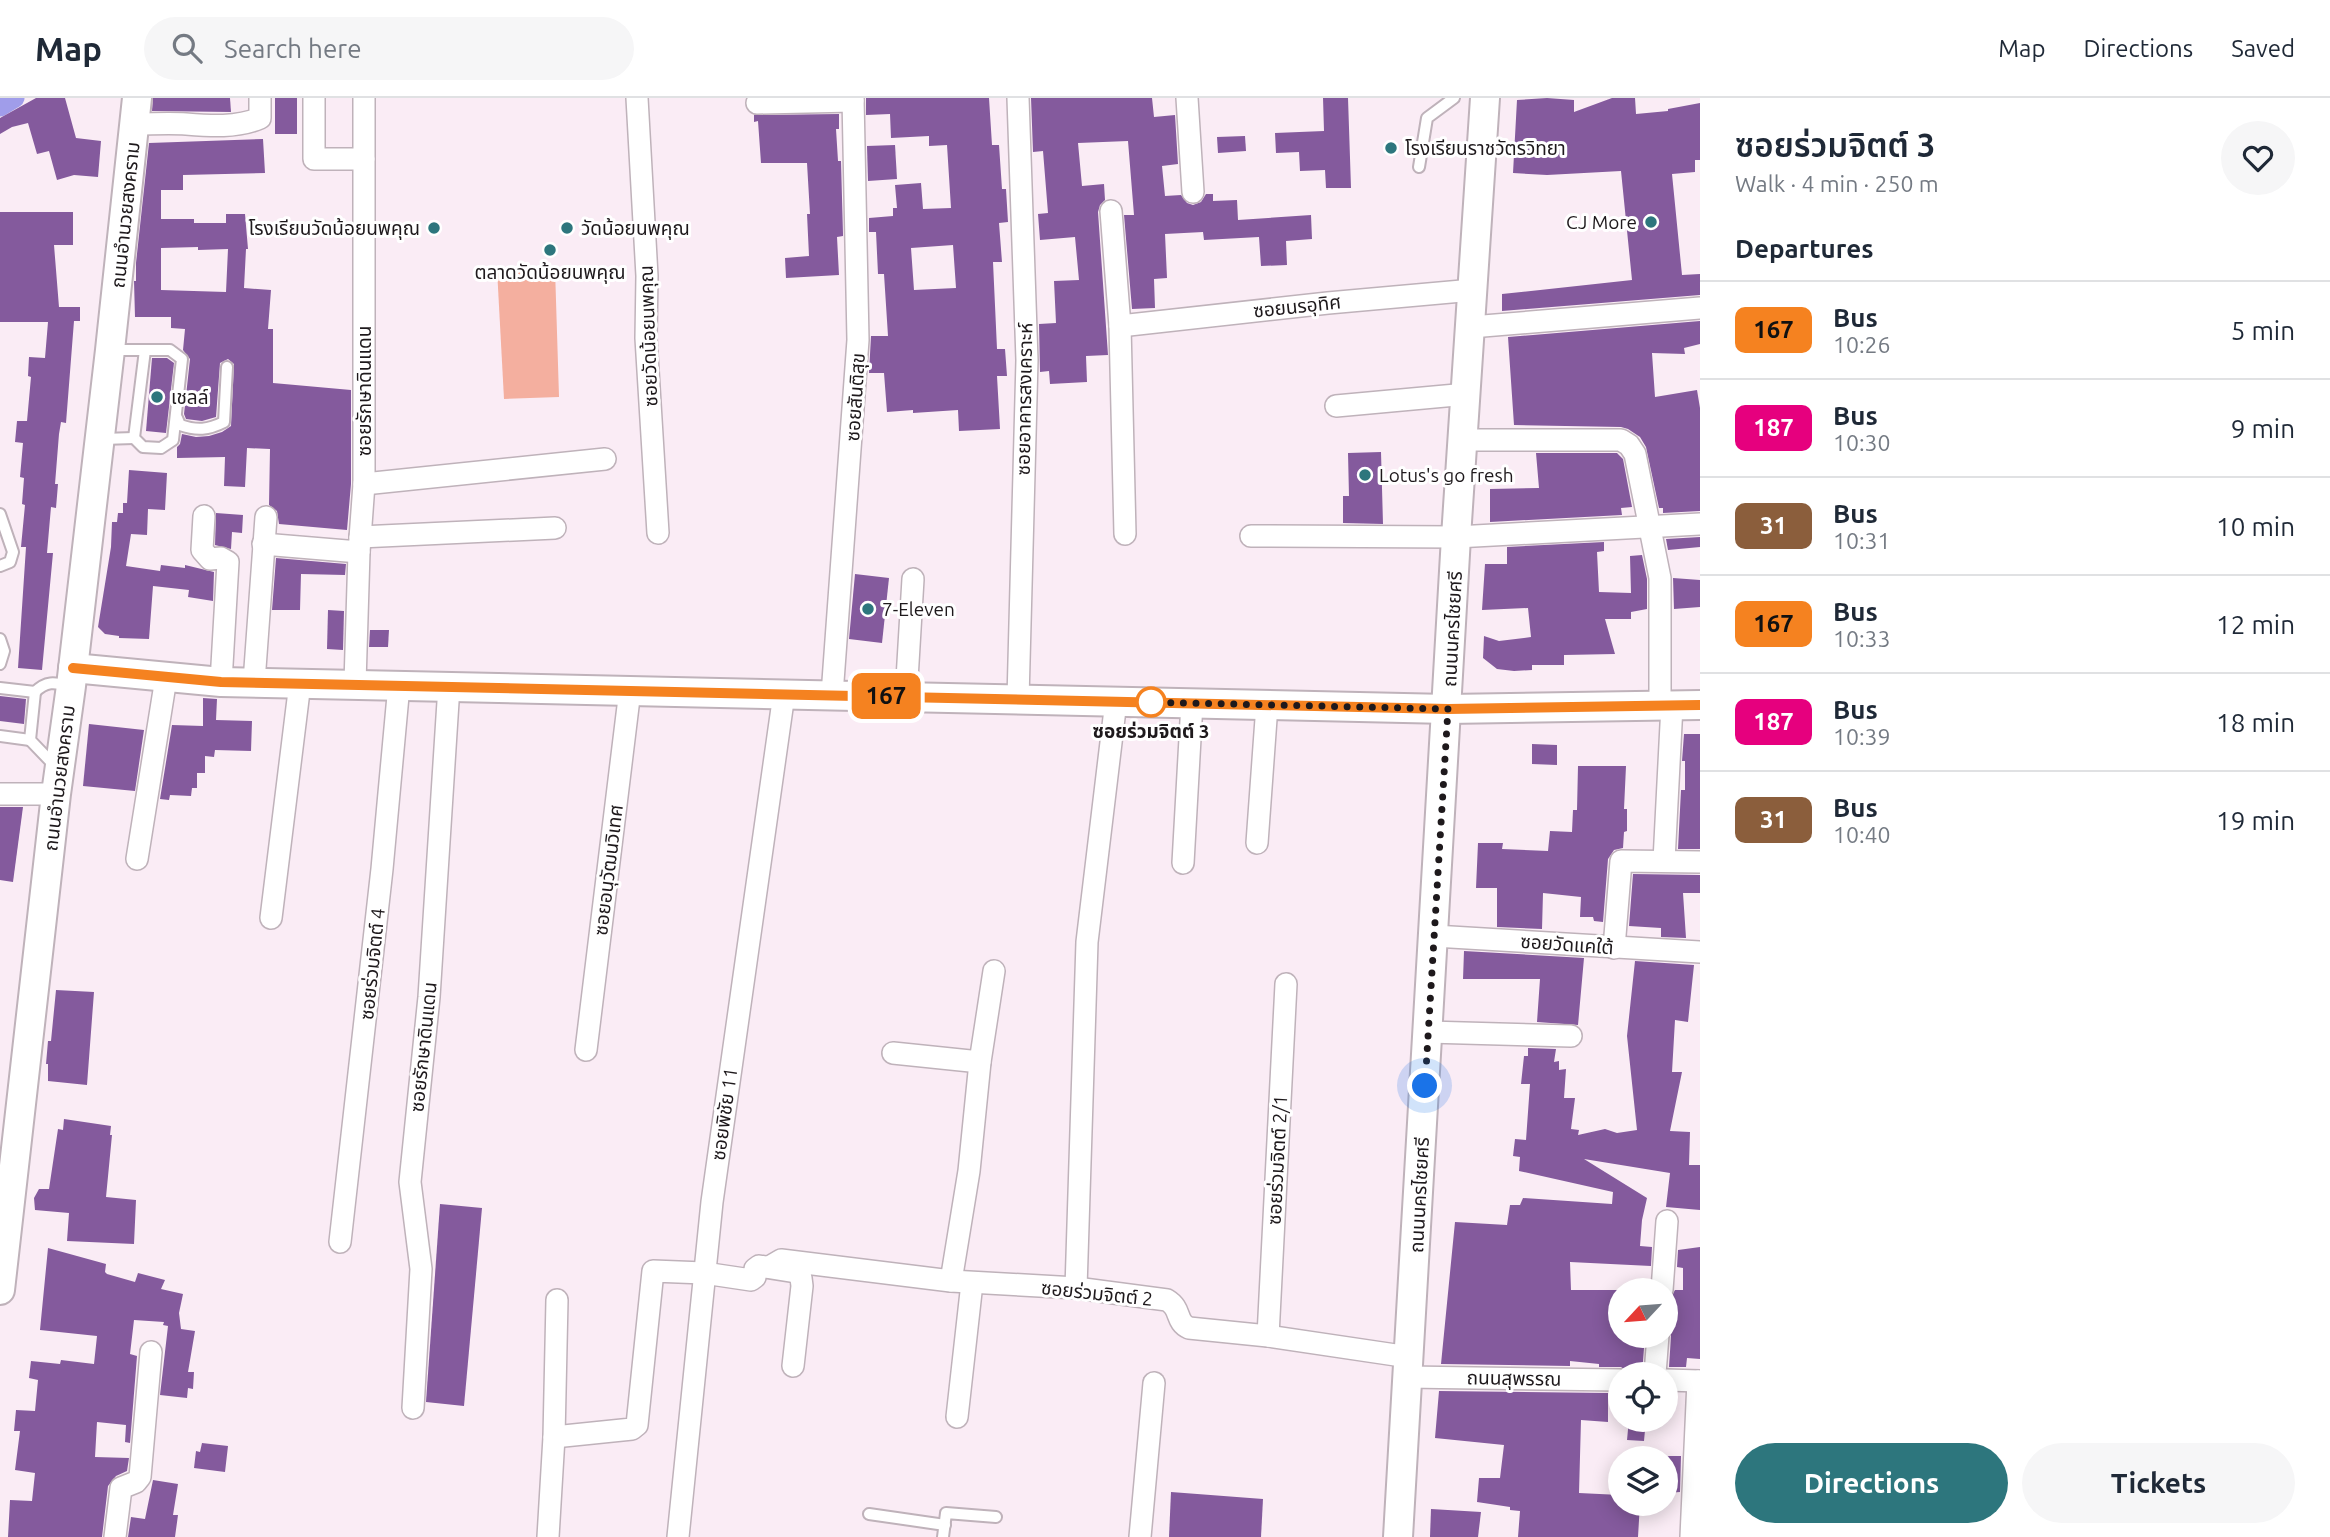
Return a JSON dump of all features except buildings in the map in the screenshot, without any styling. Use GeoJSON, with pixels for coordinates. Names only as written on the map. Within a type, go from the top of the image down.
{"type":"FeatureCollection","features":[{"type":"Feature","properties":{"kind":"street"},"geometry":{"type":"LineString","coordinates":[[136,111],[184,124],[226,126],[260,118],[260,98]]}},
{"type":"Feature","properties":{"kind":"street"},"geometry":{"type":"LineString","coordinates":[[314,98],[314,159],[364,159]]}},
{"type":"Feature","properties":{"kind":"street","name":"ซอยรักษาดินแดน"},"geometry":{"type":"LineString","coordinates":[[355,683],[359,545],[364,484],[364,98]]}},
{"type":"Feature","properties":{"kind":"street","name":"ซอยวัดน้อยนพคุณ"},"geometry":{"type":"LineString","coordinates":[[637,98],[647,276],[646,338],[658,533]]}},
{"type":"Feature","properties":{"kind":"street","name":"ซอยอาคารสงเคราะห์"},"geometry":{"type":"LineString","coordinates":[[1018,98],[1027,360],[1018,699]]}},
{"type":"Feature","properties":{"kind":"street"},"geometry":{"type":"LineString","coordinates":[[1186,98],[1193,192]]}},
{"type":"Feature","properties":{"kind":"street"},"geometry":{"type":"LineString","coordinates":[[1485,98],[1492,98]]}},
{"type":"Feature","properties":{"kind":"street","name":"ถนนนครไชยศรี"},"geometry":{"type":"LineString","coordinates":[[1398,1537],[1456,537],[1485,98]]}},
{"type":"Feature","properties":{"kind":"street"},"geometry":{"type":"LineString","coordinates":[[757,103],[853,99]]}},
{"type":"Feature","properties":{"kind":"street","name":"ซอยสันติสุข"},"geometry":{"type":"LineString","coordinates":[[832,695],[858,340],[853,99]]}},
{"type":"Feature","properties":{"kind":"street","name":"ถนนอำนวยสงคราม"},"geometry":{"type":"LineString","coordinates":[[0,1290],[136,111]]}},
{"type":"Feature","properties":{"kind":"street"},"geometry":{"type":"LineString","coordinates":[[1111,211],[1120,326],[1125,534]]}},
{"type":"Feature","properties":{"kind":"street","name":"ซอยนรอุทิศ"},"geometry":{"type":"LineString","coordinates":[[1120,326],[1474,290]]}},
{"type":"Feature","properties":{"kind":"street"},"geometry":{"type":"LineString","coordinates":[[1471,327],[1700,308]]}},
{"type":"Feature","properties":{"kind":"street"},"geometry":{"type":"LineString","coordinates":[[1336,406],[1467,394]]}},
{"type":"Feature","properties":{"kind":"street"},"geometry":{"type":"LineString","coordinates":[[1464,440],[1621,440],[1629,445],[1635,454],[1660,578],[1666,706],[1664,861]]}},
{"type":"Feature","properties":{"kind":"street"},"geometry":{"type":"LineString","coordinates":[[364,484],[605,459]]}},
{"type":"Feature","properties":{"kind":"street"},"geometry":{"type":"LineString","coordinates":[[204,516],[202,550],[210,559],[221,558],[228,562],[221,682]]}},
{"type":"Feature","properties":{"kind":"street"},"geometry":{"type":"LineString","coordinates":[[254,682],[266,517]]}},
{"type":"Feature","properties":{"kind":"street"},"geometry":{"type":"LineString","coordinates":[[1251,536],[1456,537],[1700,524]]}},
{"type":"Feature","properties":{"kind":"street"},"geometry":{"type":"LineString","coordinates":[[263,544],[359,545],[555,528]]}},
{"type":"Feature","properties":{"kind":"street"},"geometry":{"type":"LineString","coordinates":[[906,696],[913,579]]}},
{"type":"Feature","properties":{"kind":"street"},"geometry":{"type":"LineString","coordinates":[[72,677],[1448,709],[1700,705]]}},
{"type":"Feature","properties":{"kind":"street"},"geometry":{"type":"LineString","coordinates":[[136,859],[166,678]]}},
{"type":"Feature","properties":{"kind":"street"},"geometry":{"type":"LineString","coordinates":[[271,918],[300,683]]}},
{"type":"Feature","properties":{"kind":"street","name":"ซอยร่วมจิตต์ 4"},"geometry":{"type":"LineString","coordinates":[[340,1242],[382,869],[398,685]]}},
{"type":"Feature","properties":{"kind":"street","name":"ซอยรักษาดินแดน"},"geometry":{"type":"LineString","coordinates":[[413,1408],[421,1269],[410,1182],[429,996],[449,686]]}},
{"type":"Feature","properties":{"kind":"street","name":"ซอยอนุวัฒนวิเทศ"},"geometry":{"type":"LineString","coordinates":[[586,1050],[630,690]]}},
{"type":"Feature","properties":{"kind":"street","name":"ซอยพิชัย 11"},"geometry":{"type":"LineString","coordinates":[[678,1537],[714,1188],[785,694]]}},
{"type":"Feature","properties":{"kind":"street"},"geometry":{"type":"LineString","coordinates":[[1076,1288],[1087,942],[1116,701]]}},
{"type":"Feature","properties":{"kind":"street"},"geometry":{"type":"LineString","coordinates":[[1183,863],[1192,703]]}},
{"type":"Feature","properties":{"kind":"street"},"geometry":{"type":"LineString","coordinates":[[1257,843],[1267,705]]}},
{"type":"Feature","properties":{"kind":"street"},"geometry":{"type":"LineString","coordinates":[[0,794],[58,782]]}},
{"type":"Feature","properties":{"kind":"street"},"geometry":{"type":"LineString","coordinates":[[1614,948],[1620,863],[1624,859],[1700,862]]}},
{"type":"Feature","properties":{"kind":"street","name":"ซอยวัดแคใต้"},"geometry":{"type":"LineString","coordinates":[[1434,936],[1700,953]]}},
{"type":"Feature","properties":{"kind":"street"},"geometry":{"type":"LineString","coordinates":[[957,1417],[969,1171],[980,1062],[994,971]]}},
{"type":"Feature","properties":{"kind":"street","name":"ซอยร่วมจิตต์ 2/1"},"geometry":{"type":"LineString","coordinates":[[1268,1336],[1286,984]]}},
{"type":"Feature","properties":{"kind":"street"},"geometry":{"type":"LineString","coordinates":[[1428,1032],[1571,1036]]}},
{"type":"Feature","properties":{"kind":"street"},"geometry":{"type":"LineString","coordinates":[[893,1053],[980,1062]]}},
{"type":"Feature","properties":{"kind":"street"},"geometry":{"type":"LineString","coordinates":[[1663,1278],[1667,1221]]}},
{"type":"Feature","properties":{"kind":"street","name":"ซอยร่วมจิตต์ 2"},"geometry":{"type":"LineString","coordinates":[[704,1273],[751,1280],[755,1278],[755,1269],[769,1267],[781,1260],[962,1282],[1076,1288],[1167,1300],[1174,1304],[1183,1326],[1189,1328],[1268,1336],[1408,1367]]}},
{"type":"Feature","properties":{"kind":"street"},"geometry":{"type":"LineString","coordinates":[[769,1267],[796,1272],[801,1278],[793,1366]]}},
{"type":"Feature","properties":{"kind":"street"},"geometry":{"type":"LineString","coordinates":[[554,1437],[632,1429],[637,1424],[653,1271],[704,1273]]}},
{"type":"Feature","properties":{"kind":"street"},"geometry":{"type":"LineString","coordinates":[[548,1537],[554,1437],[557,1300]]}},
{"type":"Feature","properties":{"kind":"street"},"geometry":{"type":"LineString","coordinates":[[115,1537],[121,1488],[136,1482],[140,1477],[151,1352]]}},
{"type":"Feature","properties":{"kind":"street","name":"ถนนสุพรรณ"},"geometry":{"type":"LineString","coordinates":[[1408,1367],[1608,1379]]}},
{"type":"Feature","properties":{"kind":"street"},"geometry":{"type":"LineString","coordinates":[[1678,1380],[1699,1381],[1691,1537]]}},
{"type":"Feature","properties":{"kind":"street"},"geometry":{"type":"LineString","coordinates":[[1140,1537],[1154,1383]]}},
{"type":"Feature","properties":{"kind":"lane"},"geometry":{"type":"LineString","coordinates":[[1419,167],[1427,117],[1454,98]]}},
{"type":"Feature","properties":{"kind":"lane"},"geometry":{"type":"LineString","coordinates":[[1472,98],[1485,98]]}},
{"type":"Feature","properties":{"kind":"lane"},"geometry":{"type":"LineString","coordinates":[[100,439],[134,438],[143,447],[161,448],[173,440],[177,418],[182,359],[170,350],[110,350]]}},
{"type":"Feature","properties":{"kind":"lane"},"geometry":{"type":"LineString","coordinates":[[134,438],[145,350]]}},
{"type":"Feature","properties":{"kind":"lane"},"geometry":{"type":"LineString","coordinates":[[177,418],[180,425],[193,430],[212,429],[224,422],[227,368]]}},
{"type":"Feature","properties":{"kind":"lane"},"geometry":{"type":"LineString","coordinates":[[0,514],[13,552],[9,562],[0,566]]}},
{"type":"Feature","properties":{"kind":"lane"},"geometry":{"type":"LineString","coordinates":[[0,639],[4,651],[0,664]]}},
{"type":"Feature","properties":{"kind":"lane"},"geometry":{"type":"LineString","coordinates":[[58,782],[30,740],[35,692],[41,686],[72,677]]}},
{"type":"Feature","properties":{"kind":"lane"},"geometry":{"type":"LineString","coordinates":[[0,688],[35,692]]}},
{"type":"Feature","properties":{"kind":"lane"},"geometry":{"type":"LineString","coordinates":[[0,736],[30,740]]}},
{"type":"Feature","properties":{"kind":"lane"},"geometry":{"type":"LineString","coordinates":[[943,1537],[946,1513],[996,1517]]}},
{"type":"Feature","properties":{"kind":"lane"},"geometry":{"type":"LineString","coordinates":[[869,1514],[945,1525]]}},
{"type":"Feature","properties":{"kind":"shaded area"},"geometry":{"type":"Polygon","coordinates":[[[555,268],[559,397],[504,399],[497,269],[555,268]]]}},
{"type":"Feature","properties":{"kind":"waterway"},"geometry":{"type":"LineString","coordinates":[[0,107],[15,98]]}},
{"type":"Feature","properties":{"kind":"bus line","name":"167"},"geometry":{"type":"LineString","coordinates":[[73,668],[221,682],[1448,709],[1700,705]]}},
{"type":"Feature","properties":{"kind":"place","name":"โรงเรียนราชวัตรวิทยา"},"geometry":{"type":"Point","coordinates":[1391,148]}},
{"type":"Feature","properties":{"kind":"place","name":"CJ More"},"geometry":{"type":"Point","coordinates":[1651,222]}},
{"type":"Feature","properties":{"kind":"place","name":"โรงเรียนวัดน้อยนพคุณ"},"geometry":{"type":"Point","coordinates":[434,228]}},
{"type":"Feature","properties":{"kind":"place","name":"วัดน้อยนพคุณ"},"geometry":{"type":"Point","coordinates":[567,228]}},
{"type":"Feature","properties":{"kind":"place","name":"ตลาดวัดน้อยนพคุณ"},"geometry":{"type":"Point","coordinates":[550,250]}},
{"type":"Feature","properties":{"kind":"place","name":"เชลล์"},"geometry":{"type":"Point","coordinates":[157,397]}},
{"type":"Feature","properties":{"kind":"place","name":"Lotus's go fresh"},"geometry":{"type":"Point","coordinates":[1365,475]}},
{"type":"Feature","properties":{"kind":"place","name":"7-Eleven"},"geometry":{"type":"Point","coordinates":[868,609]}},
{"type":"Feature","properties":{"kind":"place","name":"ซอยร่วมจิตต์ 3"},"geometry":{"type":"Point","coordinates":[1151,702]}},
{"type":"Feature","properties":{"kind":"route"},"geometry":{"type":"LineString","coordinates":[[1151,702],[1142,702],[1448,709],[1425,1086]]}}]}
